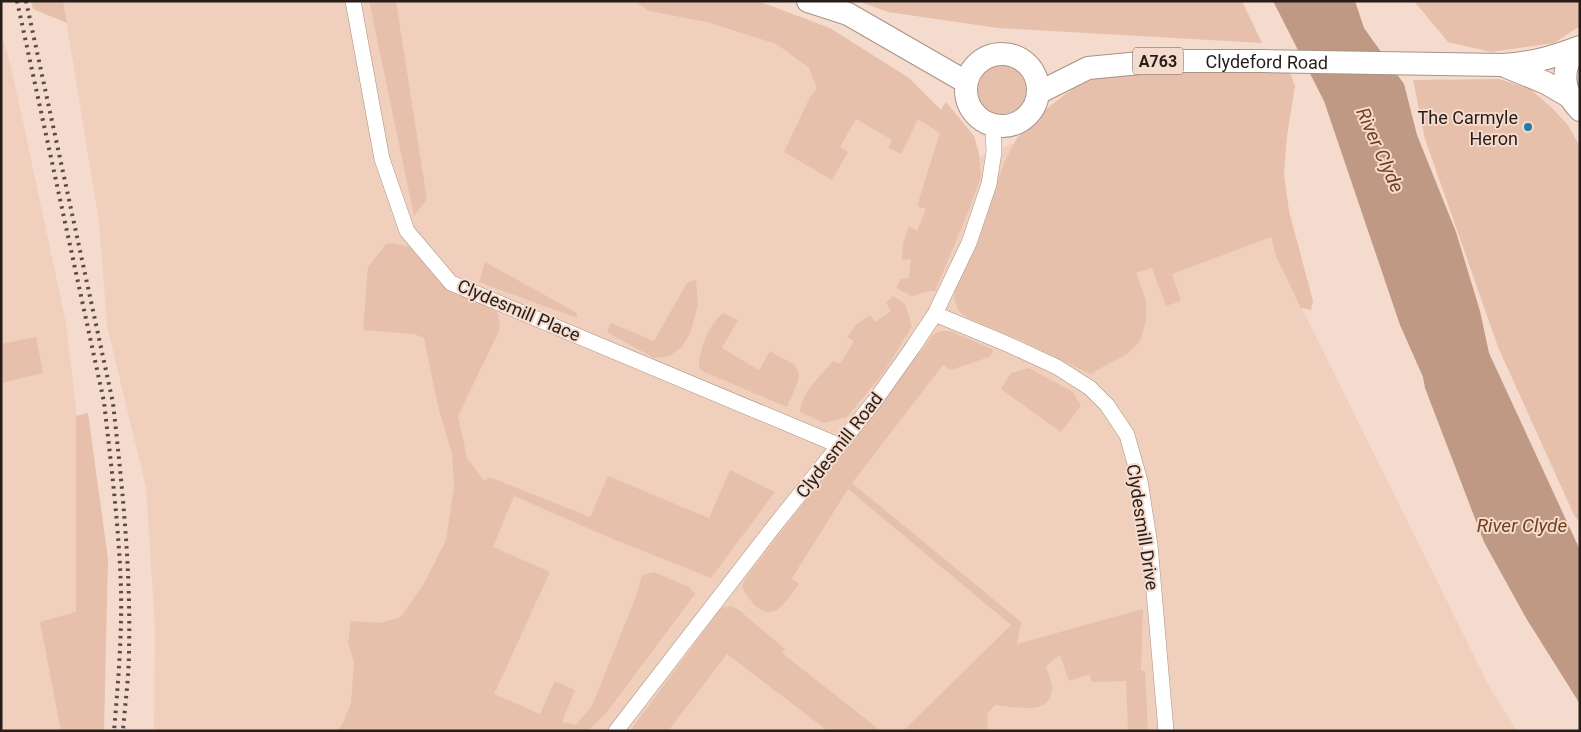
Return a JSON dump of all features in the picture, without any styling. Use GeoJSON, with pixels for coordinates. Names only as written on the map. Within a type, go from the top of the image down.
{"type":"FeatureCollection","features":[{"type":"Feature","properties":{"kind":"main road"},"geometry":{"type":"LineString","coordinates":[[808,1],[848,14],[966,82]]}},
{"type":"Feature","properties":{"kind":"main road"},"geometry":{"type":"LineString","coordinates":[[1575,108],[1566,90],[1565,77],[1568,63],[1580,47]]}},
{"type":"Feature","properties":{"kind":"main road","name":"Clydeford Road"},"geometry":{"type":"LineString","coordinates":[[1038,93],[1088,68],[1161,61],[1502,65],[1543,60],[1580,47]]}},
{"type":"Feature","properties":{"kind":"main road"},"geometry":{"type":"LineString","coordinates":[[1002,53],[1014,55],[1024,61],[1032,70],[1037,81],[1038,93],[1035,105],[1028,116],[1018,123],[994,126],[974,114],[968,104],[965,93],[966,82],[971,70],[979,61],[1002,53]]}},
{"type":"Feature","properties":{"kind":"main road","name":"Clydeford Road"},"geometry":{"type":"LineString","coordinates":[[1502,65],[1546,83],[1575,108]]}},
{"type":"Feature","properties":{"kind":"street","name":"Clydesmill Place"},"geometry":{"type":"LineString","coordinates":[[353,1],[382,159],[407,231],[451,283],[838,445]]}},
{"type":"Feature","properties":{"kind":"street","name":"Clydesmill Road"},"geometry":{"type":"LineString","coordinates":[[616,731],[838,445],[874,402],[935,314],[969,243],[990,184],[994,152],[994,126]]}},
{"type":"Feature","properties":{"kind":"street","name":"Clydesmill Drive"},"geometry":{"type":"LineString","coordinates":[[935,314],[1005,343],[1057,368],[1090,388],[1107,405],[1127,435],[1140,481],[1150,544],[1166,731]]}},
{"type":"Feature","properties":{"kind":"shaded area"},"geometry":{"type":"Polygon","coordinates":[[[31,1],[63,1],[67,23],[33,9],[31,1]]]}},
{"type":"Feature","properties":{"kind":"shaded area"},"geometry":{"type":"Polygon","coordinates":[[[63,1],[369,1],[414,215],[427,199],[396,1],[634,1],[649,11],[710,23],[776,44],[809,68],[837,66],[979,157],[1043,132],[1231,81],[1276,256],[1490,688],[1517,731],[154,731],[155,627],[146,488],[107,326],[99,222],[63,1]]]}},
{"type":"Feature","properties":{"kind":"shaded area"},"geometry":{"type":"Polygon","coordinates":[[[369,1],[396,1],[427,199],[414,216],[369,1]]]}},
{"type":"Feature","properties":{"kind":"shaded area"},"geometry":{"type":"Polygon","coordinates":[[[634,1],[758,1],[830,28],[909,78],[941,110],[946,102],[974,136],[979,153],[981,176],[935,291],[911,296],[896,288],[901,279],[909,278],[911,259],[902,260],[903,243],[909,226],[917,231],[926,209],[917,206],[940,133],[918,119],[901,154],[888,148],[892,140],[856,119],[840,147],[848,152],[832,180],[784,152],[810,97],[817,88],[809,68],[776,44],[710,23],[649,11],[634,1]]]}},
{"type":"Feature","properties":{"kind":"shaded area"},"geometry":{"type":"Polygon","coordinates":[[[858,1],[1242,1],[1262,43],[998,28],[888,12],[858,1]]]}},
{"type":"Feature","properties":{"kind":"shaded area"},"geometry":{"type":"Polygon","coordinates":[[[1414,1],[1580,1],[1580,26],[1554,43],[1491,52],[1448,42],[1414,1]]]}},
{"type":"Feature","properties":{"kind":"shaded area"},"geometry":{"type":"Polygon","coordinates":[[[1,29],[14,80],[66,323],[92,546],[91,731],[1,731],[1,29]]]}},
{"type":"Feature","properties":{"kind":"shaded area"},"geometry":{"type":"Polygon","coordinates":[[[997,66],[1007,66],[1019,73],[1026,85],[1026,95],[1019,107],[1007,114],[997,114],[989,110],[982,103],[978,95],[978,85],[982,77],[989,70],[997,66]]]}},
{"type":"Feature","properties":{"kind":"shaded area"},"geometry":{"type":"Polygon","coordinates":[[[1286,69],[1290,73],[1295,86],[1287,136],[1284,173],[1289,211],[1313,301],[1311,310],[1301,308],[1276,256],[1271,237],[1172,274],[1181,301],[1166,306],[1152,268],[1136,273],[1146,301],[1146,321],[1140,341],[1127,354],[1090,374],[1020,340],[968,318],[958,310],[954,297],[955,289],[1005,161],[1017,138],[1045,110],[1075,87],[1110,72],[1286,69]]]}},
{"type":"Feature","properties":{"kind":"shaded area"},"geometry":{"type":"Polygon","coordinates":[[[1499,79],[1530,89],[1568,125],[1580,147],[1580,523],[1574,515],[1498,347],[1425,139],[1413,80],[1499,79]]]}},
{"type":"Feature","properties":{"kind":"shaded area"},"geometry":{"type":"Polygon","coordinates":[[[393,243],[414,248],[483,304],[497,311],[500,324],[499,331],[458,416],[467,458],[484,481],[489,477],[590,517],[608,476],[709,518],[730,470],[775,492],[711,578],[613,539],[514,496],[493,547],[550,572],[494,694],[540,714],[555,681],[575,690],[562,722],[576,725],[592,706],[637,594],[642,575],[654,572],[689,587],[695,594],[607,712],[588,731],[336,731],[342,725],[351,703],[354,662],[348,643],[351,621],[380,623],[401,617],[425,582],[446,540],[454,487],[452,454],[438,406],[424,338],[414,334],[363,330],[368,267],[386,244],[393,243]]]}},
{"type":"Feature","properties":{"kind":"shaded area"},"geometry":{"type":"Polygon","coordinates":[[[485,262],[577,313],[577,318],[479,282],[485,262]]]}},
{"type":"Feature","properties":{"kind":"shaded area"},"geometry":{"type":"Polygon","coordinates":[[[696,280],[698,304],[691,331],[682,347],[669,356],[654,358],[607,332],[611,323],[654,341],[687,283],[696,280]]]}},
{"type":"Feature","properties":{"kind":"shaded area"},"geometry":{"type":"Polygon","coordinates":[[[893,296],[905,304],[912,326],[884,372],[847,417],[824,423],[800,412],[804,398],[818,378],[833,361],[840,364],[854,341],[847,337],[856,325],[870,315],[875,322],[891,311],[886,303],[893,296]]]}},
{"type":"Feature","properties":{"kind":"shaded area"},"geometry":{"type":"Polygon","coordinates":[[[723,313],[738,320],[722,348],[759,370],[770,351],[795,365],[799,374],[797,384],[787,407],[704,372],[699,368],[705,338],[713,324],[723,313]]]}},
{"type":"Feature","properties":{"kind":"shaded area"},"geometry":{"type":"Polygon","coordinates":[[[941,331],[950,331],[992,349],[993,352],[989,357],[951,370],[943,365],[852,483],[1021,622],[1017,644],[1143,609],[1141,671],[1145,671],[1148,731],[1128,731],[1126,681],[1092,682],[1089,674],[1069,681],[1060,655],[1046,666],[1052,689],[1050,698],[1038,707],[1021,708],[995,705],[987,714],[988,731],[903,731],[1011,625],[848,489],[792,578],[799,584],[777,610],[764,611],[751,601],[744,591],[742,586],[745,579],[934,334],[941,331]]]}},
{"type":"Feature","properties":{"kind":"shaded area"},"geometry":{"type":"Polygon","coordinates":[[[36,337],[43,373],[1,383],[1,344],[36,337]]]}},
{"type":"Feature","properties":{"kind":"shaded area"},"geometry":{"type":"Polygon","coordinates":[[[1029,368],[1073,392],[1081,406],[1061,432],[1001,389],[1011,373],[1029,368]]]}},
{"type":"Feature","properties":{"kind":"shaded area"},"geometry":{"type":"Polygon","coordinates":[[[88,413],[108,559],[104,731],[61,731],[40,622],[76,612],[76,416],[88,413]]]}},
{"type":"Feature","properties":{"kind":"shaded area"},"geometry":{"type":"Polygon","coordinates":[[[731,606],[739,610],[785,649],[782,653],[881,731],[828,731],[727,654],[668,731],[630,731],[721,608],[731,606]]]}},
{"type":"Feature","properties":{"kind":"water","name":"River Clyde"},"geometry":{"type":"Polygon","coordinates":[[[1273,1],[1355,1],[1364,28],[1404,84],[1417,135],[1456,232],[1480,311],[1489,353],[1580,550],[1580,704],[1526,618],[1484,542],[1425,388],[1423,377],[1400,325],[1324,101],[1273,1]]]}},
{"type":"Feature","properties":{"kind":"railway"},"geometry":{"type":"LineString","coordinates":[[17,1],[104,402],[117,519],[121,589],[120,643],[114,731]]}},
{"type":"Feature","properties":{"kind":"railway"},"geometry":{"type":"LineString","coordinates":[[26,1],[113,403],[123,496],[129,589],[129,661],[123,731]]}},
{"type":"Feature","properties":{"kind":"place","name":"The Carmyle Heron"},"geometry":{"type":"Point","coordinates":[1528,127]}}]}
